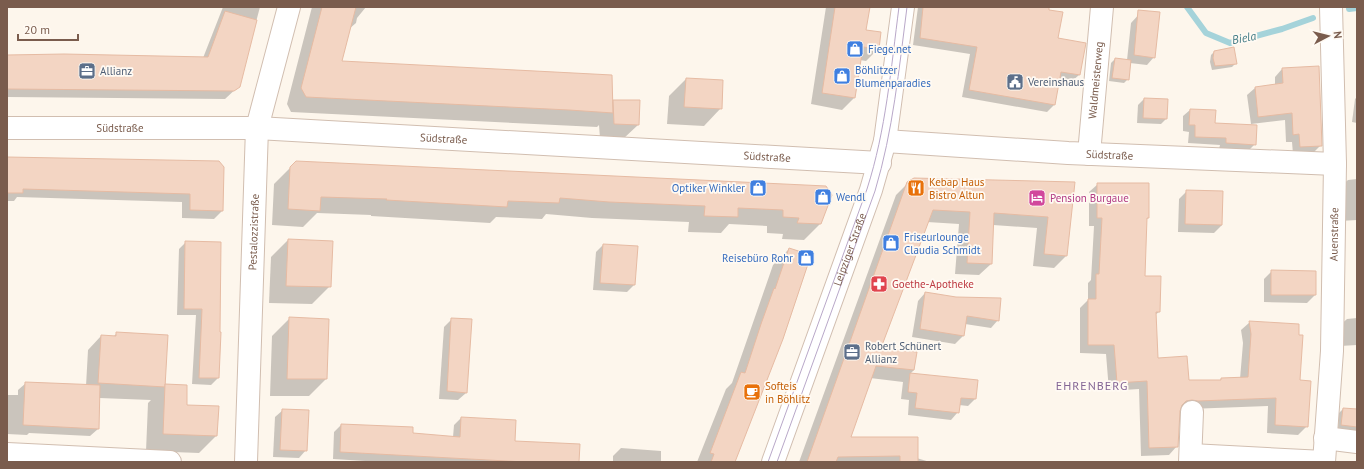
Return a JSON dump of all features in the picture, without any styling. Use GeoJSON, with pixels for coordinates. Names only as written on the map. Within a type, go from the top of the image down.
{"type":"FeatureCollection","features":[{"type":"Feature","properties":{"kind":"street","name":"Pestalozzistraße"},"geometry":{"type":"LineString","coordinates":[[246,462],[257,128],[289,7]]}},
{"type":"Feature","properties":{"kind":"street","name":"Leipziger Straße"},"geometry":{"type":"LineString","coordinates":[[773,462],[869,198],[880,163],[885,142],[903,7]]}},
{"type":"Feature","properties":{"kind":"street","name":"Waldmeisterweg"},"geometry":{"type":"LineString","coordinates":[[1089,154],[1102,7]]}},
{"type":"Feature","properties":{"kind":"street","name":"Auenstraße"},"geometry":{"type":"LineString","coordinates":[[1324,462],[1332,351],[1335,164],[1331,7]]}},
{"type":"Feature","properties":{"kind":"street","name":"Südstraße"},"geometry":{"type":"LineString","coordinates":[[7,128],[257,128],[880,163]]}},
{"type":"Feature","properties":{"kind":"street","name":"Südstraße"},"geometry":{"type":"LineString","coordinates":[[885,142],[1089,154],[1335,164]]}},
{"type":"Feature","properties":{"kind":"street"},"geometry":{"type":"LineString","coordinates":[[1192,412],[1191,459],[1324,462]]}},
{"type":"Feature","properties":{"kind":"street"},"geometry":{"type":"LineString","coordinates":[[1325,438],[1357,442]]}},
{"type":"Feature","properties":{"kind":"street"},"geometry":{"type":"LineString","coordinates":[[7,454],[170,462]]}},
{"type":"Feature","properties":{"kind":"building"},"geometry":{"type":"Polygon","coordinates":[[[322,7],[356,7],[342,61],[612,75],[613,113],[306,97],[301,88],[322,7]]]}},
{"type":"Feature","properties":{"kind":"building"},"geometry":{"type":"Polygon","coordinates":[[[835,7],[870,7],[866,30],[881,32],[879,49],[863,47],[855,98],[822,93],[835,7]]]}},
{"type":"Feature","properties":{"kind":"building"},"geometry":{"type":"Polygon","coordinates":[[[923,7],[1049,7],[1049,10],[1063,12],[1058,38],[1086,43],[1080,75],[1061,72],[1055,105],[969,90],[977,47],[920,38],[923,7]]]}},
{"type":"Feature","properties":{"kind":"building"},"geometry":{"type":"Polygon","coordinates":[[[1138,10],[1160,12],[1155,58],[1134,55],[1138,10]]]}},
{"type":"Feature","properties":{"kind":"building"},"geometry":{"type":"Polygon","coordinates":[[[225,11],[257,20],[240,87],[234,91],[7,89],[7,55],[64,54],[208,57],[225,11]]]}},
{"type":"Feature","properties":{"kind":"building"},"geometry":{"type":"Polygon","coordinates":[[[1234,47],[1237,64],[1215,66],[1213,58],[1214,51],[1234,47]]]}},
{"type":"Feature","properties":{"kind":"building"},"geometry":{"type":"Polygon","coordinates":[[[1115,58],[1131,60],[1129,80],[1112,78],[1115,58]]]}},
{"type":"Feature","properties":{"kind":"building"},"geometry":{"type":"Polygon","coordinates":[[[1319,66],[1322,146],[1300,147],[1299,134],[1293,135],[1292,113],[1258,117],[1255,87],[1283,83],[1282,68],[1319,66]]]}},
{"type":"Feature","properties":{"kind":"building"},"geometry":{"type":"Polygon","coordinates":[[[686,78],[723,80],[722,109],[684,107],[686,78]]]}},
{"type":"Feature","properties":{"kind":"building"},"geometry":{"type":"Polygon","coordinates":[[[1144,98],[1168,99],[1167,119],[1143,118],[1144,98]]]}},
{"type":"Feature","properties":{"kind":"building"},"geometry":{"type":"Polygon","coordinates":[[[613,100],[640,100],[639,125],[614,124],[613,100]]]}},
{"type":"Feature","properties":{"kind":"building"},"geometry":{"type":"Polygon","coordinates":[[[1190,109],[1216,110],[1215,123],[1257,125],[1256,145],[1226,143],[1226,138],[1195,137],[1195,125],[1189,125],[1190,109]]]}},
{"type":"Feature","properties":{"kind":"building"},"geometry":{"type":"Polygon","coordinates":[[[7,157],[219,161],[224,167],[223,211],[190,210],[190,194],[23,189],[23,193],[7,193],[7,157]]]}},
{"type":"Feature","properties":{"kind":"building"},"geometry":{"type":"Polygon","coordinates":[[[296,161],[826,186],[832,195],[821,224],[797,223],[799,218],[783,217],[783,210],[738,208],[738,217],[704,216],[705,206],[609,202],[560,198],[559,203],[508,201],[507,207],[386,200],[387,199],[321,197],[320,211],[288,209],[290,167],[296,161]]]}},
{"type":"Feature","properties":{"kind":"building"},"geometry":{"type":"Polygon","coordinates":[[[914,178],[1075,182],[1067,256],[1044,254],[1048,217],[994,213],[992,264],[967,263],[970,212],[933,210],[881,348],[917,352],[914,370],[876,366],[851,437],[918,437],[918,462],[900,462],[900,456],[838,457],[836,462],[807,462],[907,182],[914,178]]]}},
{"type":"Feature","properties":{"kind":"building"},"geometry":{"type":"Polygon","coordinates":[[[1097,183],[1149,183],[1149,218],[1147,218],[1145,276],[1161,276],[1160,312],[1156,312],[1158,358],[1187,356],[1189,380],[1221,380],[1221,378],[1248,377],[1251,334],[1249,321],[1299,324],[1299,335],[1303,335],[1300,380],[1311,381],[1308,427],[1275,425],[1276,398],[1192,400],[1186,401],[1182,405],[1180,411],[1178,447],[1149,448],[1147,381],[1117,383],[1114,345],[1088,345],[1088,299],[1096,299],[1096,274],[1099,274],[1102,218],[1097,218],[1097,183]]]}},
{"type":"Feature","properties":{"kind":"building"},"geometry":{"type":"Polygon","coordinates":[[[1186,190],[1223,191],[1222,225],[1185,224],[1186,190]]]}},
{"type":"Feature","properties":{"kind":"building"},"geometry":{"type":"Polygon","coordinates":[[[288,239],[333,241],[331,287],[286,286],[288,239]]]}},
{"type":"Feature","properties":{"kind":"building"},"geometry":{"type":"Polygon","coordinates":[[[185,241],[221,242],[221,332],[219,378],[199,378],[202,309],[184,309],[185,241]]]}},
{"type":"Feature","properties":{"kind":"building"},"geometry":{"type":"Polygon","coordinates":[[[603,244],[638,246],[635,285],[600,283],[603,244]]]}},
{"type":"Feature","properties":{"kind":"building"},"geometry":{"type":"Polygon","coordinates":[[[789,248],[811,255],[783,339],[735,462],[711,462],[714,454],[710,453],[741,372],[745,373],[789,248]]]}},
{"type":"Feature","properties":{"kind":"building"},"geometry":{"type":"Polygon","coordinates":[[[1271,270],[1316,271],[1316,295],[1271,295],[1271,270]]]}},
{"type":"Feature","properties":{"kind":"building"},"geometry":{"type":"Polygon","coordinates":[[[925,292],[956,297],[1001,298],[999,321],[967,316],[964,336],[920,329],[925,292]]]}},
{"type":"Feature","properties":{"kind":"building"},"geometry":{"type":"Polygon","coordinates":[[[289,317],[329,319],[327,379],[287,379],[289,317]]]}},
{"type":"Feature","properties":{"kind":"building"},"geometry":{"type":"Polygon","coordinates":[[[451,318],[472,319],[467,393],[447,391],[451,318]]]}},
{"type":"Feature","properties":{"kind":"building"},"geometry":{"type":"Polygon","coordinates":[[[116,332],[168,335],[165,387],[98,383],[101,335],[116,336],[116,332]]]}},
{"type":"Feature","properties":{"kind":"building"},"geometry":{"type":"Polygon","coordinates":[[[910,373],[978,380],[976,399],[961,398],[959,413],[915,408],[917,393],[908,392],[910,373]]]}},
{"type":"Feature","properties":{"kind":"building"},"geometry":{"type":"Polygon","coordinates":[[[25,382],[100,385],[99,429],[23,425],[25,382]]]}},
{"type":"Feature","properties":{"kind":"building"},"geometry":{"type":"Polygon","coordinates":[[[165,384],[187,385],[187,405],[219,406],[217,436],[163,434],[165,384]]]}},
{"type":"Feature","properties":{"kind":"building"},"geometry":{"type":"Polygon","coordinates":[[[1343,408],[1357,409],[1357,427],[1341,425],[1343,408]]]}},
{"type":"Feature","properties":{"kind":"building"},"geometry":{"type":"Polygon","coordinates":[[[282,409],[309,410],[307,451],[280,450],[282,409]]]}},
{"type":"Feature","properties":{"kind":"building"},"geometry":{"type":"Polygon","coordinates":[[[461,417],[516,420],[515,441],[580,444],[579,462],[525,462],[340,452],[341,424],[413,427],[413,433],[460,437],[461,417]]]}},
{"type":"Feature","properties":{"kind":"waterway","name":"Biela"},"geometry":{"type":"LineString","coordinates":[[1187,7],[1206,33],[1230,43],[1282,29],[1313,18]]}},
{"type":"Feature","properties":{"kind":"waterway","name":"Biela"},"geometry":{"type":"LineString","coordinates":[[1349,9],[1357,8]]}},
{"type":"Feature","properties":{"kind":"tram line"},"geometry":{"type":"LineString","coordinates":[[768,462],[874,167],[887,99],[899,7]]}},
{"type":"Feature","properties":{"kind":"tram line"},"geometry":{"type":"LineString","coordinates":[[777,462],[875,191],[891,123],[907,7]]}},
{"type":"Feature","properties":{"kind":"place","name":"Fiege.net"},"geometry":{"type":"Point","coordinates":[855,49]}},
{"type":"Feature","properties":{"kind":"place","name":"Allianz"},"geometry":{"type":"Point","coordinates":[87,71]}},
{"type":"Feature","properties":{"kind":"place","name":"Böhlitzer Blumenparadies"},"geometry":{"type":"Point","coordinates":[842,76]}},
{"type":"Feature","properties":{"kind":"place","name":"Vereinshaus"},"geometry":{"type":"Point","coordinates":[1015,82]}},
{"type":"Feature","properties":{"kind":"place","name":"Optiker Winkler"},"geometry":{"type":"Point","coordinates":[758,188]}},
{"type":"Feature","properties":{"kind":"place","name":"Kebap Haus Bistro Altun"},"geometry":{"type":"Point","coordinates":[916,188]}},
{"type":"Feature","properties":{"kind":"place","name":"Wendl"},"geometry":{"type":"Point","coordinates":[823,197]}},
{"type":"Feature","properties":{"kind":"place","name":"Pension Burgaue"},"geometry":{"type":"Point","coordinates":[1037,198]}},
{"type":"Feature","properties":{"kind":"place","name":"Friseurlounge Claudia Schmidt"},"geometry":{"type":"Point","coordinates":[891,243]}},
{"type":"Feature","properties":{"kind":"place","name":"Reisebüro Rohr"},"geometry":{"type":"Point","coordinates":[806,258]}},
{"type":"Feature","properties":{"kind":"place","name":"Goethe-Apotheke"},"geometry":{"type":"Point","coordinates":[879,284]}},
{"type":"Feature","properties":{"kind":"place","name":"Robert Schünert Allianz"},"geometry":{"type":"Point","coordinates":[852,352]}},
{"type":"Feature","properties":{"kind":"place","name":"Softeis in Böhlitz"},"geometry":{"type":"Point","coordinates":[752,392]}},
{"type":"Feature","properties":{"kind":"district","name":"EHRENBERG"},"geometry":{"type":"Point","coordinates":[1092,386]}}]}
